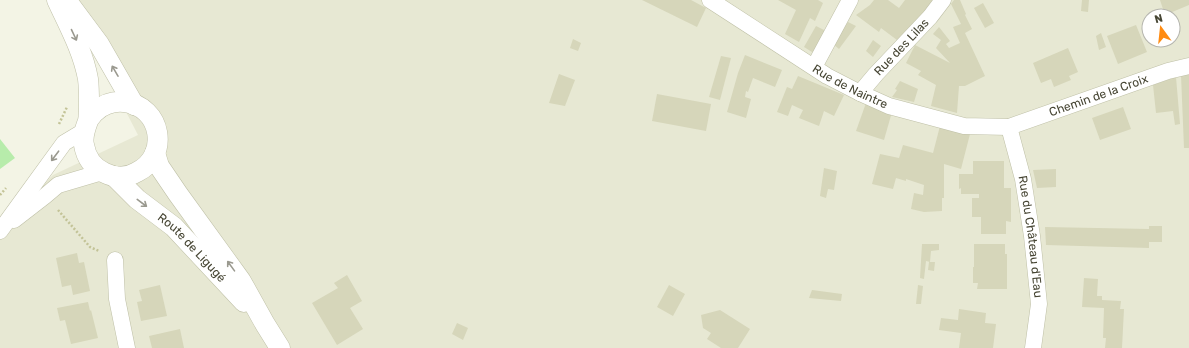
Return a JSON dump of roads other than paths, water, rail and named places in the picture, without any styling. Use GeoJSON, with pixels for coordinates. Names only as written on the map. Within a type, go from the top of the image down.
{"type":"FeatureCollection","features":[{"type":"Feature","properties":{"kind":"street","name":"Route de Ligugé"},"geometry":{"type":"LineString","coordinates":[[57,0],[80,48],[88,79],[86,126],[83,143],[86,154],[92,164],[108,174],[137,199],[174,227],[264,324]]}},
{"type":"Feature","properties":{"kind":"street"},"geometry":{"type":"LineString","coordinates":[[66,0],[99,44],[134,105]]}},
{"type":"Feature","properties":{"kind":"street","name":"Rue de Naintre"},"geometry":{"type":"LineString","coordinates":[[710,0],[827,76],[889,106],[964,126],[1009,127]]}},
{"type":"Feature","properties":{"kind":"street"},"geometry":{"type":"LineString","coordinates":[[814,67],[850,0]]}},
{"type":"Feature","properties":{"kind":"street","name":"Rue des Lilas"},"geometry":{"type":"LineString","coordinates":[[860,93],[930,17],[942,0]]}},
{"type":"Feature","properties":{"kind":"street","name":"Chemin de la Croix"},"geometry":{"type":"LineString","coordinates":[[1009,127],[1168,71],[1189,66]]}},
{"type":"Feature","properties":{"kind":"street"},"geometry":{"type":"LineString","coordinates":[[118,102],[130,103],[142,108],[151,117],[157,128],[158,141],[155,154],[143,169],[134,174],[124,176],[108,174],[58,185],[0,231],[64,143],[86,126],[96,111],[106,104],[118,102]]}},
{"type":"Feature","properties":{"kind":"street","name":"Rue du Château d'Eau"},"geometry":{"type":"LineString","coordinates":[[1009,127],[1024,179],[1032,236],[1039,304],[1033,348]]}},
{"type":"Feature","properties":{"kind":"street","name":"Route de Ligugé"},"geometry":{"type":"LineString","coordinates":[[155,154],[159,166],[241,281],[264,324],[280,348]]}},
{"type":"Feature","properties":{"kind":"street"},"geometry":{"type":"LineString","coordinates":[[115,260],[117,299],[127,348]]}}]}
